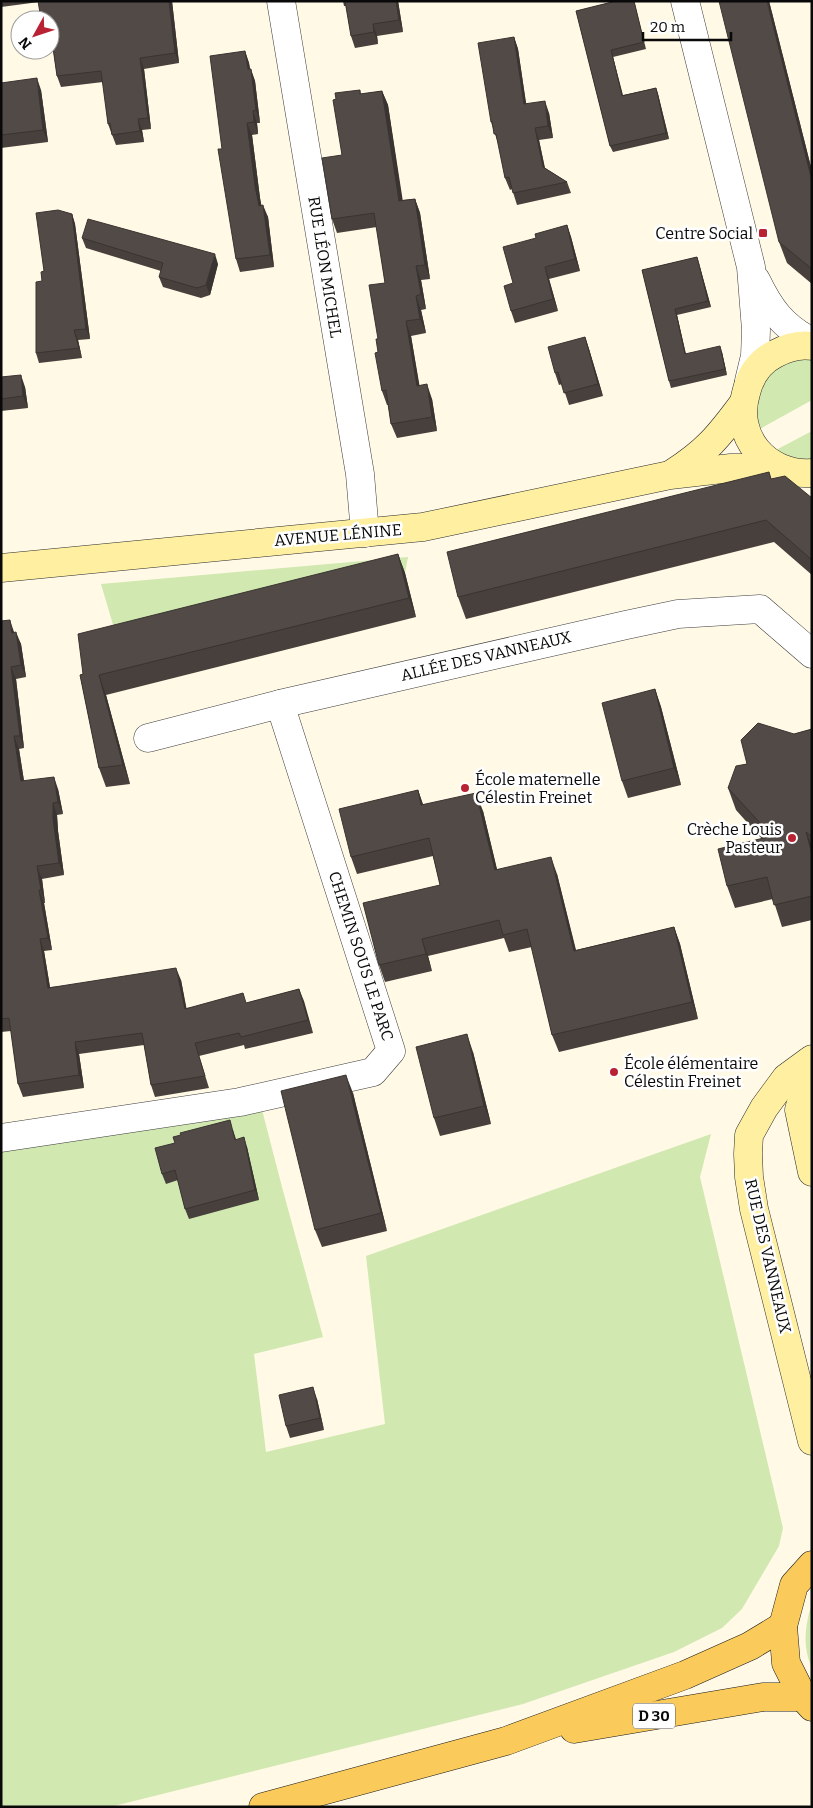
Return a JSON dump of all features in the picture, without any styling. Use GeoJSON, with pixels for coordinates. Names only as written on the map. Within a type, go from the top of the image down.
{"type":"FeatureCollection","features":[{"type":"Feature","properties":{"kind":"main road"},"geometry":{"type":"LineString","coordinates":[[807,1702],[786,1663],[783,1626],[794,1586],[812,1565]]}},
{"type":"Feature","properties":{"kind":"main road","name":"D 30"},"geometry":{"type":"LineString","coordinates":[[262,1807],[506,1740],[685,1675],[750,1646],[783,1626]]}},
{"type":"Feature","properties":{"kind":"main road","name":"D 30"},"geometry":{"type":"LineString","coordinates":[[506,1740],[763,1697],[807,1702]]}},
{"type":"Feature","properties":{"kind":"street","name":"RUE LÉON MICHEL"},"geometry":{"type":"LineString","coordinates":[[281,1],[360,474],[366,533]]}},
{"type":"Feature","properties":{"kind":"street"},"geometry":{"type":"LineString","coordinates":[[685,1],[751,267],[756,330],[755,356],[745,393],[746,431],[751,442],[768,462],[802,473]]}},
{"type":"Feature","properties":{"kind":"street"},"geometry":{"type":"LineString","coordinates":[[751,267],[766,301],[779,319],[812,344]]}},
{"type":"Feature","properties":{"kind":"street","name":"AVENUE LÉNINE"},"geometry":{"type":"LineString","coordinates":[[670,475],[696,458],[714,441],[745,393],[756,370],[767,358],[785,348],[812,344]]}},
{"type":"Feature","properties":{"kind":"street","name":"AVENUE LÉNINE"},"geometry":{"type":"LineString","coordinates":[[1,568],[423,527],[670,475],[731,468],[802,473]]}},
{"type":"Feature","properties":{"kind":"street","name":"ALLÉE DES VANNEAUX"},"geometry":{"type":"LineString","coordinates":[[148,738],[280,704],[678,614],[760,610],[812,654]]}},
{"type":"Feature","properties":{"kind":"street","name":"CHEMIN SOUS LE PARC"},"geometry":{"type":"LineString","coordinates":[[1,1138],[240,1102],[268,1096],[373,1072],[391,1052],[280,704]]}},
{"type":"Feature","properties":{"kind":"street","name":"RUE DES VANNEAUX"},"geometry":{"type":"LineString","coordinates":[[810,1060],[806,1084],[798,1110],[812,1172]]}},
{"type":"Feature","properties":{"kind":"street","name":"RUE DES VANNEAUX"},"geometry":{"type":"LineString","coordinates":[[810,1060],[786,1078],[764,1108],[749,1135],[748,1154],[749,1177],[754,1209],[812,1441]]}},
{"type":"Feature","properties":{"kind":"green space"},"geometry":{"type":"Polygon","coordinates":[[[812,359],[812,400],[758,430],[754,407],[757,392],[774,369],[787,362],[812,359]]]}},
{"type":"Feature","properties":{"kind":"green space"},"geometry":{"type":"Polygon","coordinates":[[[812,431],[812,461],[800,462],[774,451],[812,431]]]}},
{"type":"Feature","properties":{"kind":"green space"},"geometry":{"type":"Polygon","coordinates":[[[408,557],[405,573],[119,645],[101,584],[408,557]]]}},
{"type":"Feature","properties":{"kind":"green space"},"geometry":{"type":"Polygon","coordinates":[[[261,1106],[323,1337],[254,1354],[266,1452],[385,1424],[366,1256],[711,1134],[700,1177],[783,1528],[779,1546],[742,1609],[722,1628],[674,1652],[523,1704],[110,1807],[1,1807],[1,1152],[261,1106]]]}},
{"type":"Feature","properties":{"kind":"green space"},"geometry":{"type":"Polygon","coordinates":[[[812,1603],[812,1668],[807,1652],[806,1636],[812,1603]]]}},
{"type":"Feature","properties":{"kind":"building"},"geometry":{"type":"Polygon","coordinates":[[[38,1],[169,1],[175,53],[140,58],[148,118],[138,119],[140,131],[112,135],[110,123],[108,124],[101,71],[57,76],[55,60],[60,60],[60,10],[40,10],[38,1]]]}},
{"type":"Feature","properties":{"kind":"building"},"geometry":{"type":"Polygon","coordinates":[[[345,1],[396,1],[399,20],[373,24],[374,32],[351,36],[345,1]]]}},
{"type":"Feature","properties":{"kind":"building"},"geometry":{"type":"Polygon","coordinates":[[[616,1],[634,1],[644,42],[611,50],[622,96],[656,88],[666,133],[610,146],[576,11],[616,1]]]}},
{"type":"Feature","properties":{"kind":"building"},"geometry":{"type":"Polygon","coordinates":[[[719,1],[767,1],[812,181],[812,269],[779,242],[719,1]]]}},
{"type":"Feature","properties":{"kind":"building"},"geometry":{"type":"Polygon","coordinates":[[[514,37],[524,104],[545,101],[548,126],[535,128],[543,167],[567,182],[513,193],[509,177],[505,178],[496,134],[494,134],[491,122],[478,43],[514,37]]]}},
{"type":"Feature","properties":{"kind":"building"},"geometry":{"type":"Polygon","coordinates":[[[245,51],[248,69],[251,69],[256,110],[253,111],[254,122],[247,123],[255,186],[259,206],[263,205],[270,255],[236,259],[218,149],[222,149],[210,56],[245,51]]]}},
{"type":"Feature","properties":{"kind":"building"},"geometry":{"type":"Polygon","coordinates":[[[37,78],[43,130],[1,135],[1,83],[37,78]]]}},
{"type":"Feature","properties":{"kind":"building"},"geometry":{"type":"Polygon","coordinates":[[[360,90],[360,94],[382,91],[399,201],[415,199],[425,265],[416,266],[421,294],[416,296],[420,319],[406,321],[417,386],[427,384],[432,417],[391,424],[386,390],[382,391],[375,353],[378,352],[376,339],[378,339],[369,285],[385,283],[374,213],[332,219],[322,158],[342,155],[333,100],[336,99],[335,93],[360,90]]]}},
{"type":"Feature","properties":{"kind":"building"},"geometry":{"type":"Polygon","coordinates":[[[58,210],[72,214],[86,329],[74,330],[79,348],[36,353],[36,282],[42,281],[41,272],[44,271],[36,213],[58,210]]]}},
{"type":"Feature","properties":{"kind":"building"},"geometry":{"type":"Polygon","coordinates":[[[88,219],[215,254],[206,285],[197,288],[159,277],[163,263],[82,238],[88,219]]]}},
{"type":"Feature","properties":{"kind":"building"},"geometry":{"type":"Polygon","coordinates":[[[567,225],[575,259],[545,267],[553,299],[511,311],[504,286],[513,283],[503,247],[536,238],[535,234],[567,225]]]}},
{"type":"Feature","properties":{"kind":"building"},"geometry":{"type":"Polygon","coordinates":[[[697,257],[708,301],[675,309],[685,354],[720,346],[725,369],[669,381],[642,270],[697,257]]]}},
{"type":"Feature","properties":{"kind":"building"},"geometry":{"type":"Polygon","coordinates":[[[585,337],[598,384],[564,393],[558,372],[555,373],[548,347],[585,337]]]}},
{"type":"Feature","properties":{"kind":"building"},"geometry":{"type":"Polygon","coordinates":[[[21,375],[23,396],[1,399],[1,377],[21,375]]]}},
{"type":"Feature","properties":{"kind":"building"},"geometry":{"type":"Polygon","coordinates":[[[769,472],[771,479],[785,476],[812,498],[812,560],[766,520],[458,597],[447,552],[769,472]]]}},
{"type":"Feature","properties":{"kind":"building"},"geometry":{"type":"Polygon","coordinates":[[[398,554],[409,598],[99,675],[123,765],[99,768],[80,675],[83,674],[78,634],[398,554]]]}},
{"type":"Feature","properties":{"kind":"building"},"geometry":{"type":"Polygon","coordinates":[[[10,620],[12,633],[16,632],[21,665],[11,667],[20,736],[14,736],[21,781],[54,777],[58,802],[53,803],[53,819],[59,863],[37,866],[41,890],[39,890],[48,938],[40,939],[48,988],[176,968],[185,1009],[243,993],[246,1003],[299,989],[308,1020],[241,1037],[239,1033],[195,1043],[205,1076],[151,1085],[142,1033],[75,1042],[79,1075],[18,1084],[9,1018],[1,1019],[1,621],[10,620]]]}},
{"type":"Feature","properties":{"kind":"building"},"geometry":{"type":"Polygon","coordinates":[[[655,689],[674,768],[622,781],[602,703],[655,689]]]}},
{"type":"Feature","properties":{"kind":"building","name":"Crèche Louis Pasteur"},"geometry":{"type":"Polygon","coordinates":[[[758,723],[794,734],[812,729],[812,837],[806,832],[812,854],[812,896],[774,905],[767,877],[727,886],[718,849],[772,836],[728,788],[736,766],[747,764],[741,740],[758,723]]]}},
{"type":"Feature","properties":{"kind":"building"},"geometry":{"type":"Polygon","coordinates":[[[418,790],[421,805],[476,793],[495,870],[551,857],[574,951],[674,927],[692,1002],[552,1035],[527,929],[503,935],[499,920],[422,939],[426,954],[379,965],[363,903],[440,885],[429,838],[351,857],[339,809],[418,790]]]}},
{"type":"Feature","properties":{"kind":"building"},"geometry":{"type":"Polygon","coordinates":[[[467,1034],[484,1106],[434,1118],[416,1047],[467,1034]]]}},
{"type":"Feature","properties":{"kind":"building"},"geometry":{"type":"Polygon","coordinates":[[[346,1075],[381,1213],[315,1230],[281,1091],[346,1075]]]}},
{"type":"Feature","properties":{"kind":"building"},"geometry":{"type":"Polygon","coordinates":[[[230,1120],[235,1140],[244,1137],[255,1190],[185,1209],[175,1170],[162,1174],[155,1148],[175,1143],[173,1137],[181,1135],[180,1133],[230,1120]]]}},
{"type":"Feature","properties":{"kind":"building"},"geometry":{"type":"Polygon","coordinates":[[[313,1387],[320,1418],[286,1426],[279,1395],[313,1387]]]}},
{"type":"Feature","properties":{"kind":"place","name":"Centre Social"},"geometry":{"type":"Point","coordinates":[763,233]}},
{"type":"Feature","properties":{"kind":"place","name":"École maternelle Célestin Freinet"},"geometry":{"type":"Point","coordinates":[465,788]}},
{"type":"Feature","properties":{"kind":"place","name":"Crèche Louis Pasteur"},"geometry":{"type":"Point","coordinates":[792,838]}},
{"type":"Feature","properties":{"kind":"place","name":"École élémentaire Célestin Freinet"},"geometry":{"type":"Point","coordinates":[614,1072]}}]}
